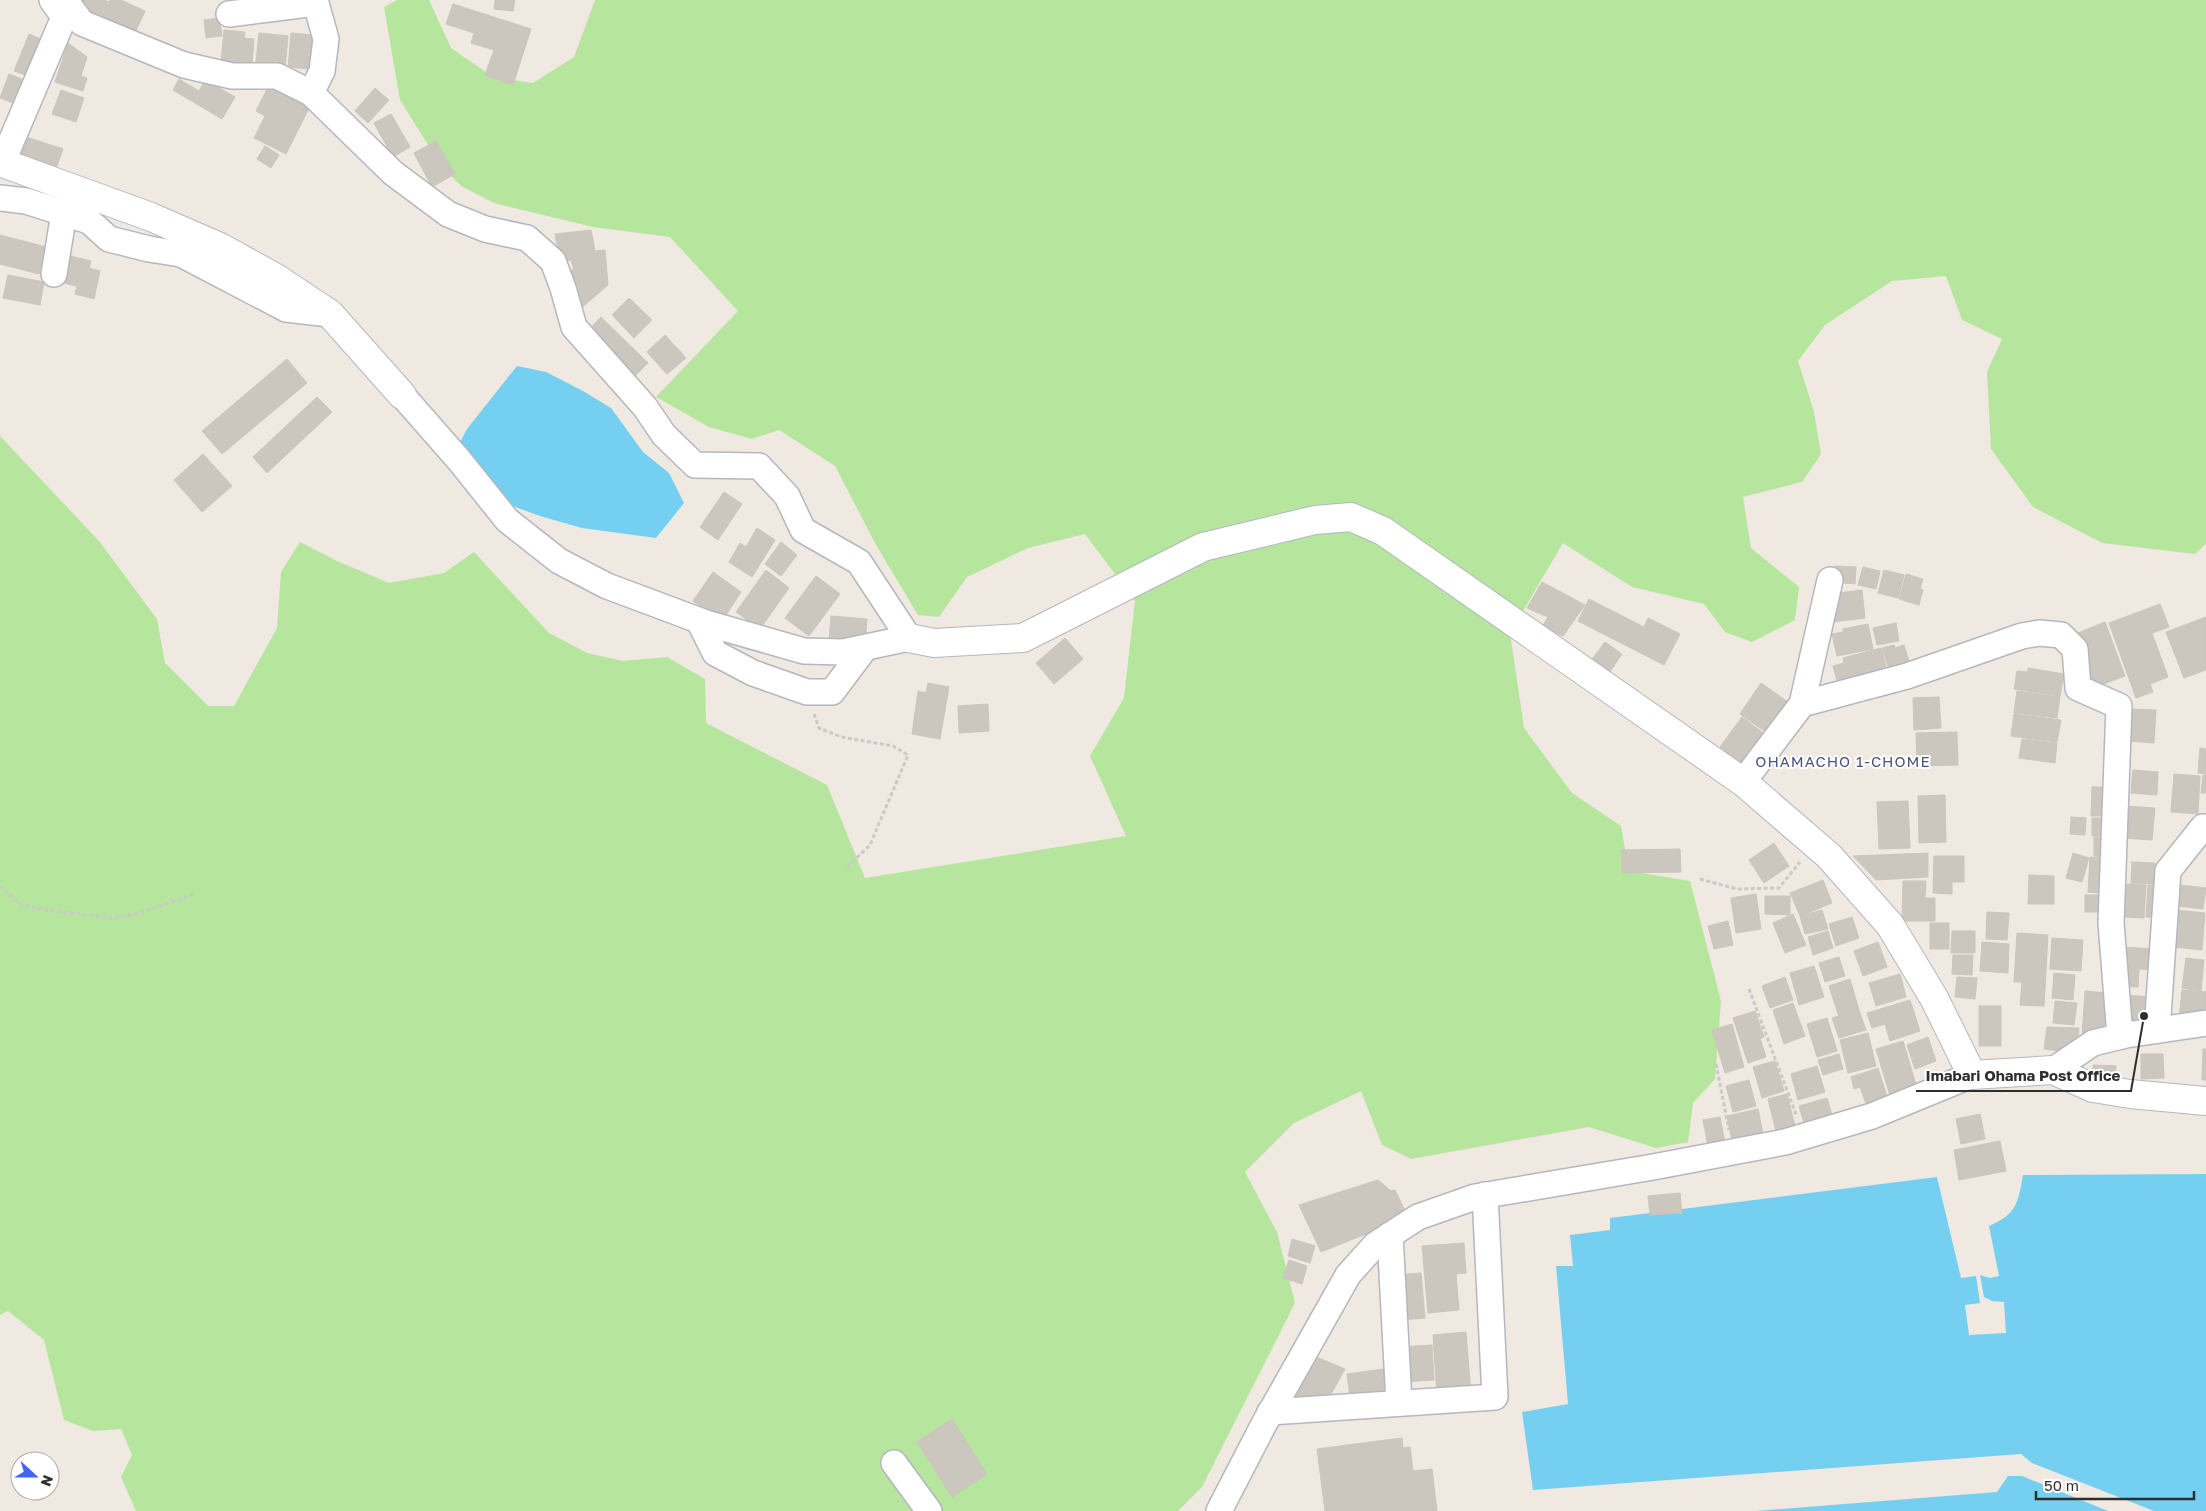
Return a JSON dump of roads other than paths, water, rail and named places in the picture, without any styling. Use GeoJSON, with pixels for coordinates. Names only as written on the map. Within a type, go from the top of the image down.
{"type":"FeatureCollection","features":[{"type":"Feature","properties":{"kind":"street"},"geometry":{"type":"LineString","coordinates":[[52,0],[64,17],[1,162],[151,217],[220,247],[276,278],[330,314],[459,460],[507,520],[559,561],[607,586],[699,621],[804,651],[843,652],[909,638],[934,643],[1024,638],[1203,547],[1315,520],[1351,517],[1382,531],[1743,782],[1829,856],[1890,925],[1934,998],[1972,1075]]}},
{"type":"Feature","properties":{"kind":"street"},"geometry":{"type":"LineString","coordinates":[[65,0],[82,23],[184,66],[232,76],[277,76],[312,93],[393,173],[448,214],[485,229],[527,238],[553,261],[574,327],[645,407],[664,435],[695,465],[759,466],[787,496],[803,530],[859,562],[909,638]]}},
{"type":"Feature","properties":{"kind":"street"},"geometry":{"type":"LineString","coordinates":[[229,14],[315,2],[326,39],[322,71],[312,93]]}},
{"type":"Feature","properties":{"kind":"street"},"geometry":{"type":"LineString","coordinates":[[0,198],[26,201],[89,221],[109,239],[149,249],[181,254],[286,310],[330,314]]}},
{"type":"Feature","properties":{"kind":"street"},"geometry":{"type":"LineString","coordinates":[[54,274],[64,213]]}},
{"type":"Feature","properties":{"kind":"street"},"geometry":{"type":"LineString","coordinates":[[1743,782],[1802,704],[1830,580]]}},
{"type":"Feature","properties":{"kind":"street"},"geometry":{"type":"LineString","coordinates":[[699,621],[715,653],[753,673],[807,692],[832,692],[865,648]]}},
{"type":"Feature","properties":{"kind":"street"},"geometry":{"type":"LineString","coordinates":[[1802,704],[1907,676],[2022,636],[2039,633],[2061,635],[2075,649],[2078,688],[2119,706],[2111,923],[2120,1036]]}},
{"type":"Feature","properties":{"kind":"street"},"geometry":{"type":"LineString","coordinates":[[2157,1030],[2168,871],[2203,827]]}},
{"type":"Feature","properties":{"kind":"street"},"geometry":{"type":"LineString","coordinates":[[2053,1070],[2093,1043],[2120,1036],[2206,1023]]}},
{"type":"Feature","properties":{"kind":"street"},"geometry":{"type":"LineString","coordinates":[[1219,1511],[1270,1412],[1348,1275],[1375,1245],[1418,1217],[1475,1197],[1733,1152],[1804,1136],[1872,1116],[1972,1075],[2053,1070],[2093,1088],[2130,1094],[2206,1101]]}},
{"type":"Feature","properties":{"kind":"street"},"geometry":{"type":"LineString","coordinates":[[1270,1412],[1495,1396],[1485,1195]]}},
{"type":"Feature","properties":{"kind":"street"},"geometry":{"type":"LineString","coordinates":[[1390,1235],[1399,1403]]}},
{"type":"Feature","properties":{"kind":"street"},"geometry":{"type":"LineString","coordinates":[[894,1463],[929,1511]]}},
{"type":"Feature","properties":{"kind":"water"},"geometry":{"type":"Polygon","coordinates":[[[517,366],[546,372],[611,408],[643,452],[669,473],[684,503],[656,538],[582,528],[507,504],[458,446],[467,429],[517,366]]]}},
{"type":"Feature","properties":{"kind":"water"},"geometry":{"type":"Polygon","coordinates":[[[2206,1174],[2206,1511],[2154,1511],[2032,1463],[2021,1454],[1533,1490],[1522,1412],[1568,1404],[1556,1266],[1573,1266],[1570,1235],[1610,1230],[1610,1218],[1937,1177],[1961,1278],[1976,1276],[1980,1303],[1965,1305],[1969,1335],[2006,1333],[2004,1302],[1992,1301],[1984,1297],[1980,1275],[1990,1278],[1999,1276],[1989,1226],[2005,1217],[2015,1206],[2020,1193],[2023,1175],[2206,1174]]]}},
{"type":"Feature","properties":{"kind":"water"},"geometry":{"type":"Polygon","coordinates":[[[2008,1476],[2022,1476],[2108,1511],[1755,1511],[1997,1492],[2008,1476]]]}},
{"type":"Feature","properties":{"kind":"place","name":"Imabari Ohama Post Office"},"geometry":{"type":"Point","coordinates":[2144,1016]}},
{"type":"Feature","properties":{"kind":"district","name":"OHAMACHO 1-CHOME"},"geometry":{"type":"Point","coordinates":[1843,762]}}]}
